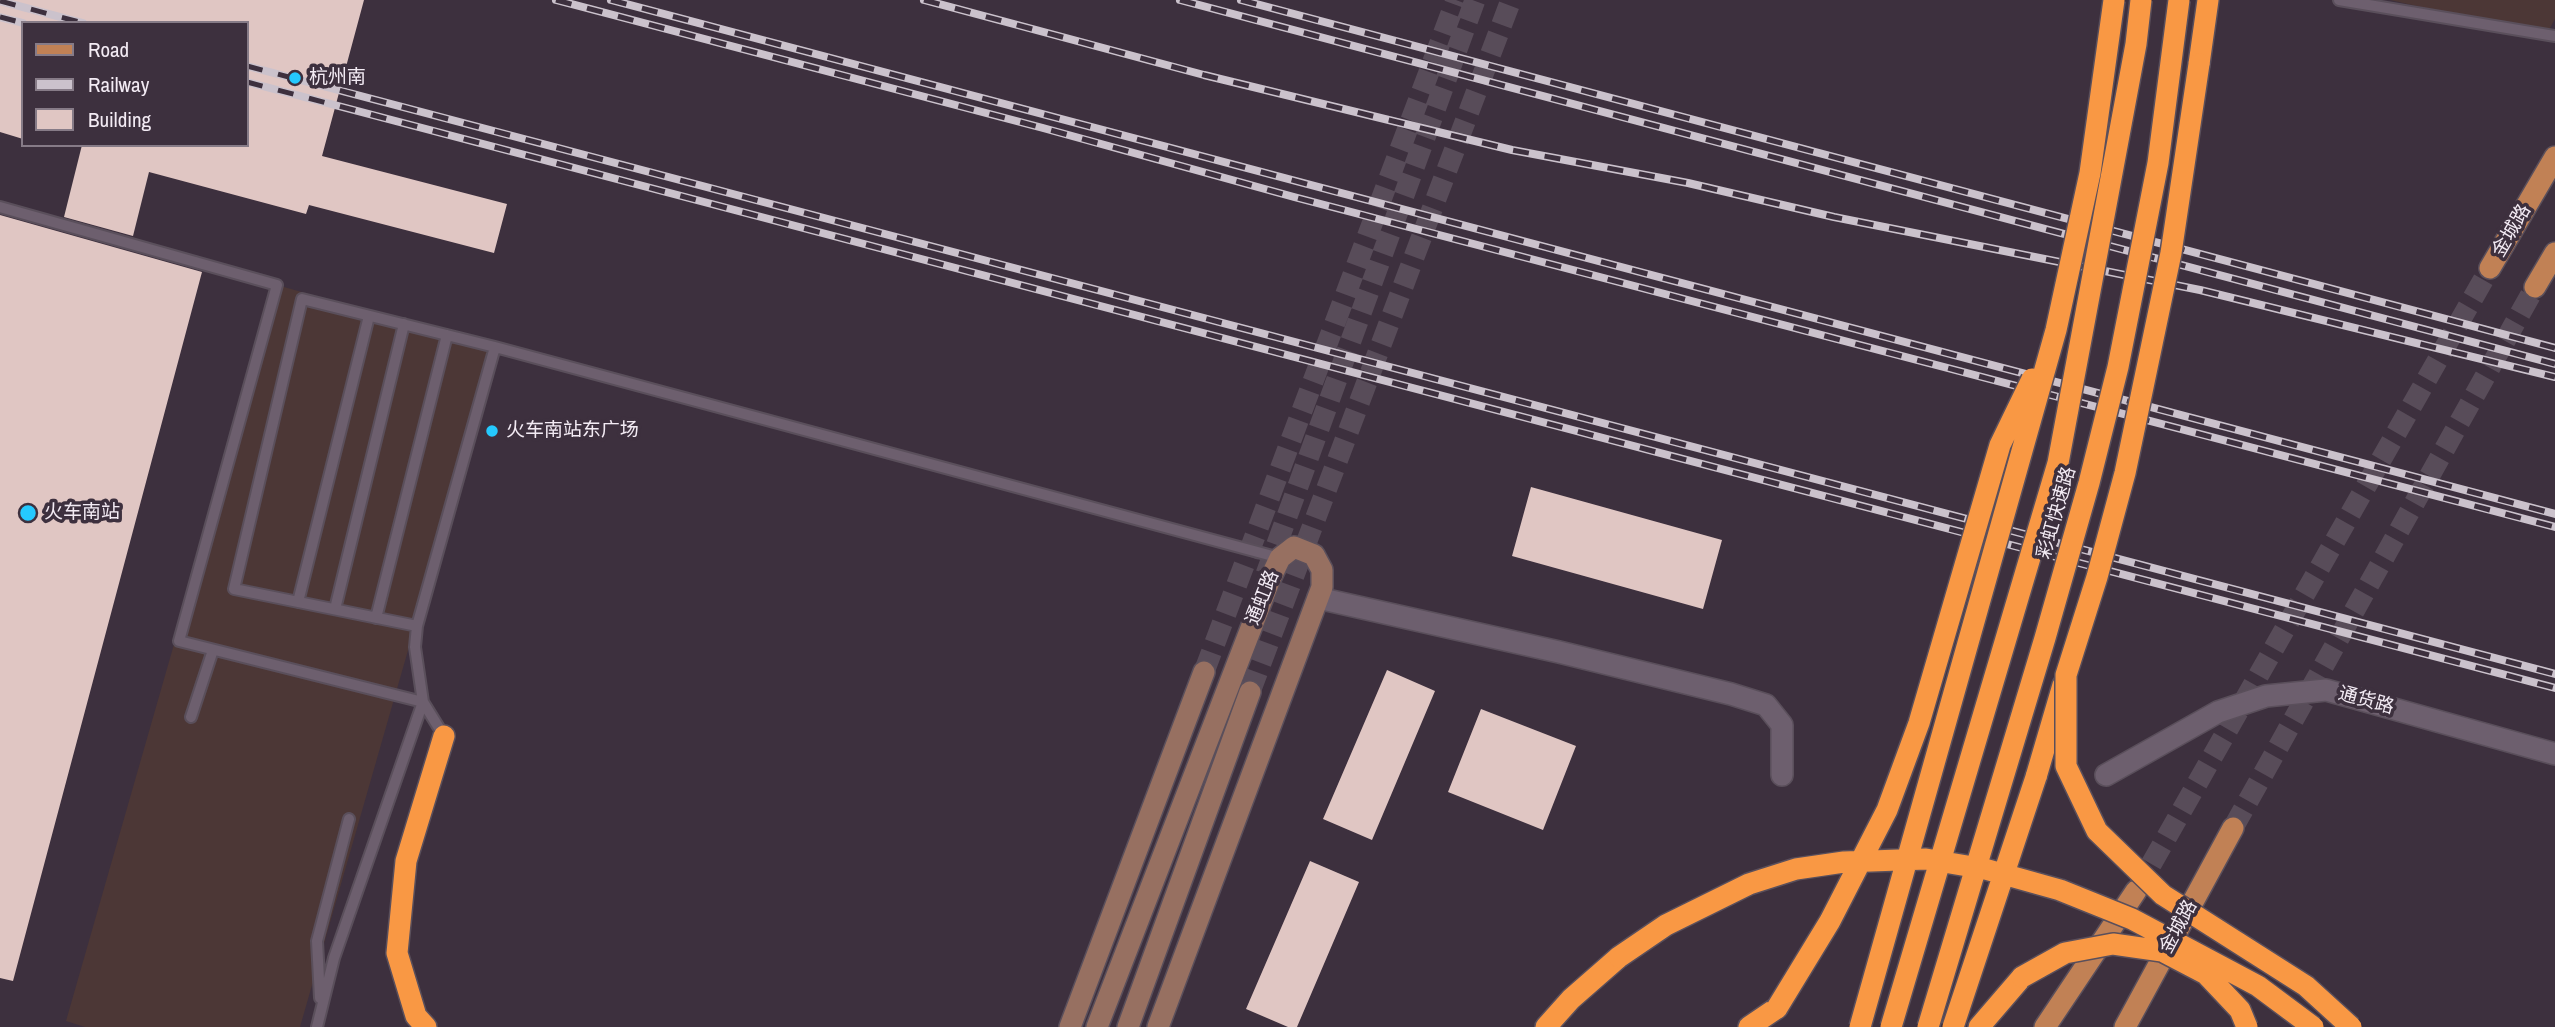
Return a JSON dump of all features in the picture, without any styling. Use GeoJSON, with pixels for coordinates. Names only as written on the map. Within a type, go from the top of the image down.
{"type":"FeatureCollection","features":[{"type":"Feature","properties":{"kind":"highway"},"geometry":{"type":"LineString","coordinates":[[1860,1027],[2056,330],[2090,173],[2114,0]]}},
{"type":"Feature","properties":{"kind":"highway","name":"彩虹快速路"},"geometry":{"type":"LineString","coordinates":[[1891,1027],[2058,463],[2136,44],[2141,0]]}},
{"type":"Feature","properties":{"kind":"highway","name":"彩虹快速路"},"geometry":{"type":"LineString","coordinates":[[1928,1027],[2045,638],[2119,368],[2158,163],[2179,0]]}},
{"type":"Feature","properties":{"kind":"highway"},"geometry":{"type":"LineString","coordinates":[[1952,1027],[2036,777],[2097,577],[2125,473],[2171,253],[2208,0]]}},
{"type":"Feature","properties":{"kind":"highway"},"geometry":{"type":"LineString","coordinates":[[1763,1027],[1830,921],[1887,810],[1919,723],[2000,445],[2056,330]]}},
{"type":"Feature","properties":{"kind":"highway"},"geometry":{"type":"LineString","coordinates":[[2066,675],[2066,766],[2097,831],[2163,895],[2306,986],[2351,1027]]}},
{"type":"Feature","properties":{"kind":"highway"},"geometry":{"type":"LineString","coordinates":[[426,1027],[416,1016],[397,953],[406,861],[444,736]]}},
{"type":"Feature","properties":{"kind":"highway"},"geometry":{"type":"LineString","coordinates":[[1546,1027],[1571,999],[1629,951],[1666,925],[1749,884],[1796,869],[1832,864],[1926,859],[1985,869],[2060,890],[2132,919],[2258,986],[2313,1027]]}},
{"type":"Feature","properties":{"kind":"highway"},"geometry":{"type":"LineString","coordinates":[[1979,1027],[2022,977],[2064,953],[2113,944],[2162,951],[2206,974],[2240,1010],[2247,1027]]}},
{"type":"Feature","properties":{"kind":"highway"},"geometry":{"type":"LineString","coordinates":[[1749,1027],[1777,1008]]}},
{"type":"Feature","properties":{"kind":"main road","name":"金城路"},"geometry":{"type":"LineString","coordinates":[[2490,268],[2555,158]]}},
{"type":"Feature","properties":{"kind":"main road"},"geometry":{"type":"LineString","coordinates":[[2535,287],[2555,253]]}},
{"type":"Feature","properties":{"kind":"main road","name":"金城路"},"geometry":{"type":"LineString","coordinates":[[2125,1027],[2233,828]]}},
{"type":"Feature","properties":{"kind":"main road"},"geometry":{"type":"LineString","coordinates":[[2045,1027],[2136,891]]}},
{"type":"Feature","properties":{"kind":"street","name":"通虹路"},"geometry":{"type":"LineString","coordinates":[[1097,1027],[1265,592],[1280,558],[1294,547],[1314,555],[1322,570],[1322,587],[1158,1027]]}},
{"type":"Feature","properties":{"kind":"street"},"geometry":{"type":"LineString","coordinates":[[1318,598],[1586,659],[1766,705],[1782,725],[1782,775]]}},
{"type":"Feature","properties":{"kind":"street"},"geometry":{"type":"LineString","coordinates":[[1070,1027],[1204,671]]}},
{"type":"Feature","properties":{"kind":"street","name":"通货路"},"geometry":{"type":"LineString","coordinates":[[2106,775],[2218,712],[2266,696],[2326,690],[2555,754]]}},
{"type":"Feature","properties":{"kind":"street"},"geometry":{"type":"LineString","coordinates":[[1128,1027],[1250,692]]}},
{"type":"Feature","properties":{"kind":"lane"},"geometry":{"type":"LineString","coordinates":[[2339,0],[2555,36]]}},
{"type":"Feature","properties":{"kind":"lane"},"geometry":{"type":"LineString","coordinates":[[0,207],[277,285],[179,641],[424,702]]}},
{"type":"Feature","properties":{"kind":"lane"},"geometry":{"type":"LineString","coordinates":[[417,626],[234,589],[302,299],[495,347],[1280,558]]}},
{"type":"Feature","properties":{"kind":"lane"},"geometry":{"type":"LineString","coordinates":[[298,602],[369,316]]}},
{"type":"Feature","properties":{"kind":"lane"},"geometry":{"type":"LineString","coordinates":[[335,609],[404,324]]}},
{"type":"Feature","properties":{"kind":"lane"},"geometry":{"type":"LineString","coordinates":[[376,618],[447,335]]}},
{"type":"Feature","properties":{"kind":"lane"},"geometry":{"type":"LineString","coordinates":[[444,736],[424,702],[415,647],[417,626],[495,347]]}},
{"type":"Feature","properties":{"kind":"lane"},"geometry":{"type":"LineString","coordinates":[[191,717],[213,650]]}},
{"type":"Feature","properties":{"kind":"lane"},"geometry":{"type":"LineString","coordinates":[[317,1027],[334,958],[424,702]]}},
{"type":"Feature","properties":{"kind":"lane"},"geometry":{"type":"LineString","coordinates":[[321,1012],[317,941],[349,819]]}},
{"type":"Feature","properties":{"kind":"shaded area"},"geometry":{"type":"Polygon","coordinates":[[[2390,0],[2555,0],[2555,19],[2546,35],[2390,0]]]}},
{"type":"Feature","properties":{"kind":"shaded area"},"geometry":{"type":"Polygon","coordinates":[[[277,285],[495,347],[300,1027],[85,1027],[66,1021],[277,285]]]}},
{"type":"Feature","properties":{"kind":"building","name":"杭州南"},"geometry":{"type":"Polygon","coordinates":[[[0,0],[364,0],[322,156],[507,204],[494,253],[309,205],[306,214],[149,172],[133,236],[64,217],[82,147],[248,147],[248,21],[21,21],[21,138],[0,132],[0,0]]]}},
{"type":"Feature","properties":{"kind":"building","name":"火车南站"},"geometry":{"type":"Polygon","coordinates":[[[0,215],[202,272],[13,981],[0,978],[0,215]]]}},
{"type":"Feature","properties":{"kind":"building"},"geometry":{"type":"Polygon","coordinates":[[[1531,487],[1722,540],[1703,609],[1512,556],[1531,487]]]}},
{"type":"Feature","properties":{"kind":"building"},"geometry":{"type":"Polygon","coordinates":[[[1387,670],[1435,691],[1372,840],[1323,819],[1387,670]]]}},
{"type":"Feature","properties":{"kind":"building"},"geometry":{"type":"Polygon","coordinates":[[[1481,709],[1576,746],[1543,830],[1448,792],[1481,709]]]}},
{"type":"Feature","properties":{"kind":"building"},"geometry":{"type":"Polygon","coordinates":[[[1310,861],[1359,882],[1297,1027],[1288,1027],[1246,1009],[1310,861]]]}},
{"type":"Feature","properties":{"kind":"tunnel"},"geometry":{"type":"LineString","coordinates":[[1204,672],[1456,0]]}},
{"type":"Feature","properties":{"kind":"tunnel"},"geometry":{"type":"LineString","coordinates":[[1266,574],[1475,0]]}},
{"type":"Feature","properties":{"kind":"tunnel"},"geometry":{"type":"LineString","coordinates":[[1250,692],[1511,0]]}},
{"type":"Feature","properties":{"kind":"tunnel"},"geometry":{"type":"LineString","coordinates":[[2136,891],[2490,268]]}},
{"type":"Feature","properties":{"kind":"tunnel"},"geometry":{"type":"LineString","coordinates":[[2233,828],[2535,287]]}},
{"type":"Feature","properties":{"kind":"railway"},"geometry":{"type":"LineString","coordinates":[[556,0],[1294,197],[2555,527]]}},
{"type":"Feature","properties":{"kind":"railway"},"geometry":{"type":"LineString","coordinates":[[611,0],[2555,514]]}},
{"type":"Feature","properties":{"kind":"railway"},"geometry":{"type":"LineString","coordinates":[[924,0],[1204,75],[1512,150],[1688,183],[1834,217],[2200,290],[2555,377]]}},
{"type":"Feature","properties":{"kind":"railway"},"geometry":{"type":"LineString","coordinates":[[1180,0],[2555,364]]}},
{"type":"Feature","properties":{"kind":"railway"},"geometry":{"type":"LineString","coordinates":[[1241,0],[2555,348]]}},
{"type":"Feature","properties":{"kind":"railway"},"geometry":{"type":"LineString","coordinates":[[0,1],[75,21]]}},
{"type":"Feature","properties":{"kind":"railway"},"geometry":{"type":"LineString","coordinates":[[0,17],[21,22]]}},
{"type":"Feature","properties":{"kind":"railway"},"geometry":{"type":"LineString","coordinates":[[248,66],[2555,674]]}},
{"type":"Feature","properties":{"kind":"railway"},"geometry":{"type":"LineString","coordinates":[[248,82],[2555,688]]}},
{"type":"Feature","properties":{"kind":"place","name":"杭州南"},"geometry":{"type":"Point","coordinates":[295,78]}},
{"type":"Feature","properties":{"kind":"place","name":"火车南站东广场"},"geometry":{"type":"Point","coordinates":[492,431]}},
{"type":"Feature","properties":{"kind":"place","name":"火车南站"},"geometry":{"type":"Point","coordinates":[28,513]}}]}
